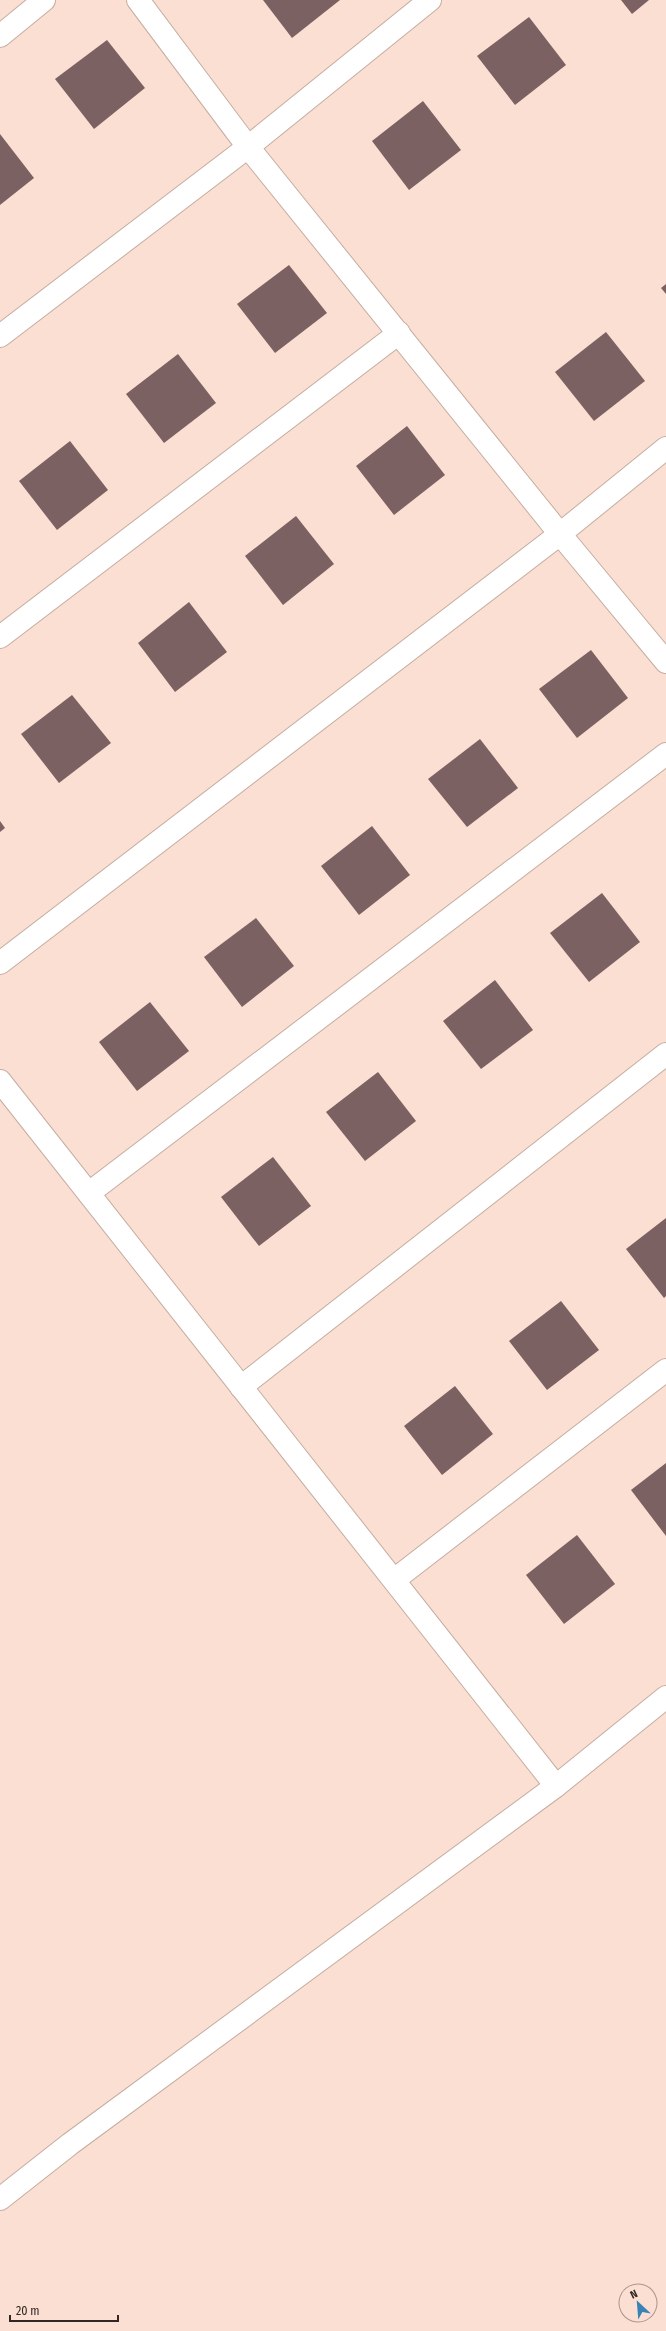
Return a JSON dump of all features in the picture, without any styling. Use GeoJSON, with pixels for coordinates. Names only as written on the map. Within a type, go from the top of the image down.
{"type":"FeatureCollection","features":[{"type":"Feature","properties":{"kind":"street"},"geometry":{"type":"LineString","coordinates":[[0,36],[44,0]]}},
{"type":"Feature","properties":{"kind":"street"},"geometry":{"type":"LineString","coordinates":[[138,0],[248,147],[560,534],[666,662]]}},
{"type":"Feature","properties":{"kind":"street"},"geometry":{"type":"LineString","coordinates":[[0,336],[248,147],[430,0]]}},
{"type":"Feature","properties":{"kind":"street"},"geometry":{"type":"LineString","coordinates":[[0,637],[399,333]]}},
{"type":"Feature","properties":{"kind":"street"},"geometry":{"type":"LineString","coordinates":[[0,963],[560,534],[666,448]]}},
{"type":"Feature","properties":{"kind":"street"},"geometry":{"type":"LineString","coordinates":[[89,1193],[666,754]]}},
{"type":"Feature","properties":{"kind":"street"},"geometry":{"type":"LineString","coordinates":[[241,1387],[666,1054]]}},
{"type":"Feature","properties":{"kind":"street"},"geometry":{"type":"LineString","coordinates":[[0,1081],[556,1786]]}},
{"type":"Feature","properties":{"kind":"street"},"geometry":{"type":"LineString","coordinates":[[394,1580],[666,1370]]}},
{"type":"Feature","properties":{"kind":"street"},"geometry":{"type":"LineString","coordinates":[[0,2199],[70,2144],[556,1786],[666,1697]]}},
{"type":"Feature","properties":{"kind":"building"},"geometry":{"type":"Polygon","coordinates":[[[263,0],[340,0],[292,38],[263,0]]]}},
{"type":"Feature","properties":{"kind":"building"},"geometry":{"type":"Polygon","coordinates":[[[621,0],[649,0],[632,14],[621,0]]]}},
{"type":"Feature","properties":{"kind":"building"},"geometry":{"type":"Polygon","coordinates":[[[529,17],[566,65],[515,105],[477,56],[529,17]]]}},
{"type":"Feature","properties":{"kind":"building"},"geometry":{"type":"Polygon","coordinates":[[[107,40],[145,88],[94,129],[55,79],[107,40]]]}},
{"type":"Feature","properties":{"kind":"building"},"geometry":{"type":"Polygon","coordinates":[[[423,101],[461,150],[409,190],[372,141],[423,101]]]}},
{"type":"Feature","properties":{"kind":"building"},"geometry":{"type":"Polygon","coordinates":[[[0,134],[34,178],[0,205],[0,134]]]}},
{"type":"Feature","properties":{"kind":"building"},"geometry":{"type":"Polygon","coordinates":[[[289,265],[327,313],[275,353],[237,304],[289,265]]]}},
{"type":"Feature","properties":{"kind":"building"},"geometry":{"type":"Polygon","coordinates":[[[666,284],[666,294],[661,288],[666,284]]]}},
{"type":"Feature","properties":{"kind":"building"},"geometry":{"type":"Polygon","coordinates":[[[606,332],[645,381],[594,421],[555,372],[606,332]]]}},
{"type":"Feature","properties":{"kind":"building"},"geometry":{"type":"Polygon","coordinates":[[[178,354],[216,403],[164,443],[126,394],[178,354]]]}},
{"type":"Feature","properties":{"kind":"building"},"geometry":{"type":"Polygon","coordinates":[[[407,426],[445,475],[394,515],[356,466],[407,426]]]}},
{"type":"Feature","properties":{"kind":"building"},"geometry":{"type":"Polygon","coordinates":[[[70,441],[108,490],[57,530],[19,481],[70,441]]]}},
{"type":"Feature","properties":{"kind":"building"},"geometry":{"type":"Polygon","coordinates":[[[296,516],[334,564],[283,605],[245,556],[296,516]]]}},
{"type":"Feature","properties":{"kind":"building"},"geometry":{"type":"Polygon","coordinates":[[[189,602],[227,652],[175,692],[138,643],[189,602]]]}},
{"type":"Feature","properties":{"kind":"building"},"geometry":{"type":"Polygon","coordinates":[[[591,650],[628,698],[577,738],[539,689],[591,650]]]}},
{"type":"Feature","properties":{"kind":"building"},"geometry":{"type":"Polygon","coordinates":[[[72,695],[111,743],[59,783],[21,734],[72,695]]]}},
{"type":"Feature","properties":{"kind":"building"},"geometry":{"type":"Polygon","coordinates":[[[480,739],[518,788],[467,827],[428,779],[480,739]]]}},
{"type":"Feature","properties":{"kind":"building"},"geometry":{"type":"Polygon","coordinates":[[[0,821],[5,828],[0,832],[0,821]]]}},
{"type":"Feature","properties":{"kind":"building"},"geometry":{"type":"Polygon","coordinates":[[[372,826],[410,875],[359,915],[321,866],[372,826]]]}},
{"type":"Feature","properties":{"kind":"building"},"geometry":{"type":"Polygon","coordinates":[[[602,893],[640,942],[589,982],[550,933],[602,893]]]}},
{"type":"Feature","properties":{"kind":"building"},"geometry":{"type":"Polygon","coordinates":[[[256,918],[294,966],[242,1007],[204,957],[256,918]]]}},
{"type":"Feature","properties":{"kind":"building"},"geometry":{"type":"Polygon","coordinates":[[[495,980],[533,1030],[481,1069],[443,1021],[495,980]]]}},
{"type":"Feature","properties":{"kind":"building"},"geometry":{"type":"Polygon","coordinates":[[[150,1002],[189,1051],[137,1091],[99,1042],[150,1002]]]}},
{"type":"Feature","properties":{"kind":"building"},"geometry":{"type":"Polygon","coordinates":[[[378,1072],[416,1121],[365,1161],[326,1112],[378,1072]]]}},
{"type":"Feature","properties":{"kind":"building"},"geometry":{"type":"Polygon","coordinates":[[[273,1157],[311,1206],[259,1246],[221,1197],[273,1157]]]}},
{"type":"Feature","properties":{"kind":"building"},"geometry":{"type":"Polygon","coordinates":[[[666,1218],[666,1296],[664,1298],[626,1249],[666,1218]]]}},
{"type":"Feature","properties":{"kind":"building"},"geometry":{"type":"Polygon","coordinates":[[[561,1301],[599,1350],[547,1390],[509,1341],[561,1301]]]}},
{"type":"Feature","properties":{"kind":"building"},"geometry":{"type":"Polygon","coordinates":[[[455,1386],[493,1434],[442,1475],[404,1426],[455,1386]]]}},
{"type":"Feature","properties":{"kind":"building"},"geometry":{"type":"Polygon","coordinates":[[[666,1463],[666,1536],[631,1490],[666,1463]]]}},
{"type":"Feature","properties":{"kind":"building"},"geometry":{"type":"Polygon","coordinates":[[[577,1535],[615,1584],[564,1624],[526,1575],[577,1535]]]}}]}
